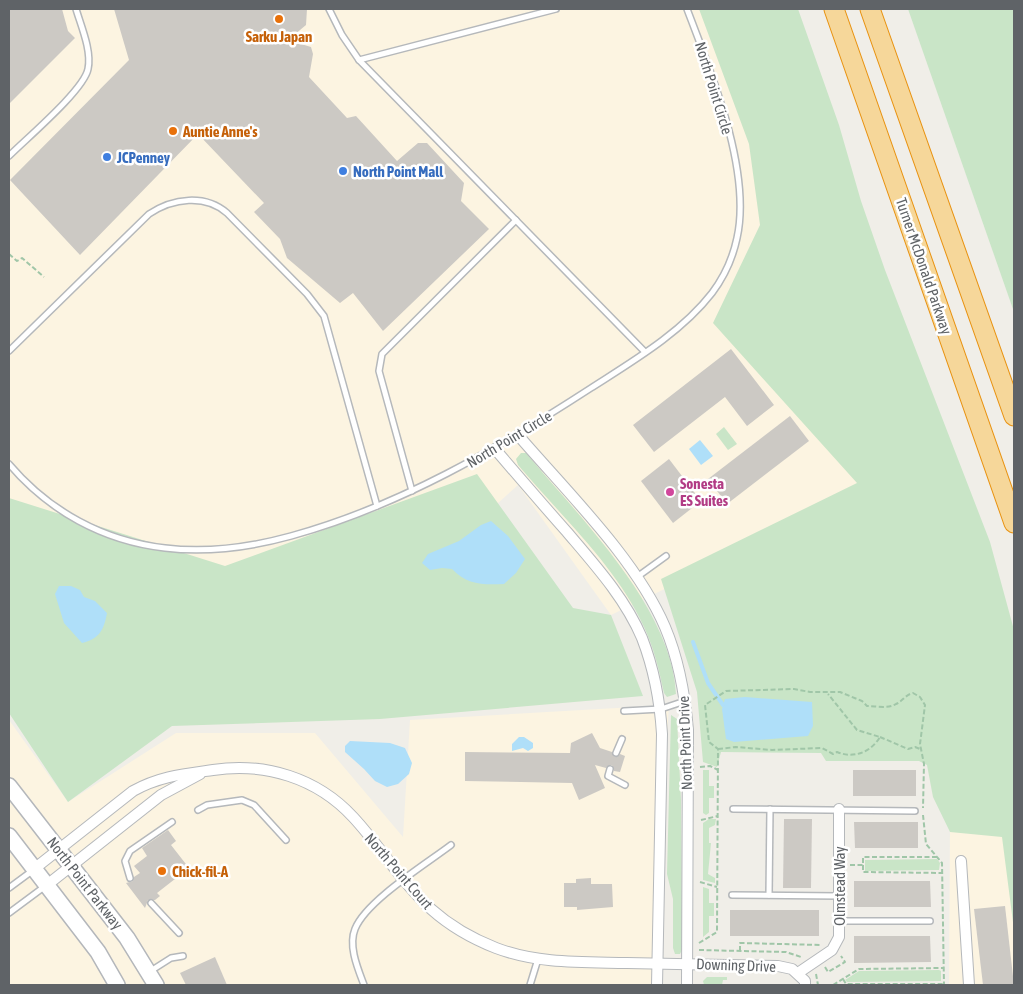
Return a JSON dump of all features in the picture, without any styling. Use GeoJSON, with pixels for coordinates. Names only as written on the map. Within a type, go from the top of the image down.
{"type":"FeatureCollection","features":[{"type":"Feature","properties":{"kind":"highway","name":"Turner McDonald Parkway"},"geometry":{"type":"LineString","coordinates":[[834,9],[1014,523]]}},
{"type":"Feature","properties":{"kind":"highway"},"geometry":{"type":"LineString","coordinates":[[870,9],[1014,416]]}},
{"type":"Feature","properties":{"kind":"street","name":"North Point Drive"},"geometry":{"type":"LineString","coordinates":[[518,435],[619,552],[637,577],[665,627],[674,652],[686,701],[688,730],[687,985]]}},
{"type":"Feature","properties":{"kind":"street","name":"North Point Drive"},"geometry":{"type":"LineString","coordinates":[[495,449],[598,568],[616,592],[641,637],[650,660],[660,709],[662,763],[657,985]]}},
{"type":"Feature","properties":{"kind":"street","name":"North Point Court"},"geometry":{"type":"LineString","coordinates":[[34,869],[133,791],[150,781],[169,775],[231,767],[269,770],[304,781],[338,802],[432,910],[461,931],[495,948],[538,959],[688,964]]}},
{"type":"Feature","properties":{"kind":"street","name":"North Point Court"},"geometry":{"type":"LineString","coordinates":[[47,885],[161,795],[194,776],[210,770]]}},
{"type":"Feature","properties":{"kind":"street","name":"North Point Parkway"},"geometry":{"type":"LineString","coordinates":[[9,786],[127,938],[152,979]]}},
{"type":"Feature","properties":{"kind":"street","name":"Olmstead Way"},"geometry":{"type":"LineString","coordinates":[[798,973],[832,950],[839,937],[839,810]]}},
{"type":"Feature","properties":{"kind":"street","name":"North Point Parkway"},"geometry":{"type":"LineString","coordinates":[[9,836],[104,962],[118,985]]}},
{"type":"Feature","properties":{"kind":"street"},"geometry":{"type":"LineString","coordinates":[[961,861],[969,985]]}},
{"type":"Feature","properties":{"kind":"street","name":"Downing Drive"},"geometry":{"type":"LineString","coordinates":[[688,964],[778,966],[798,973],[805,982],[805,985]]}},
{"type":"Feature","properties":{"kind":"lane"},"geometry":{"type":"LineString","coordinates":[[9,156],[75,91],[86,76],[88,58],[76,9]]}},
{"type":"Feature","properties":{"kind":"lane"},"geometry":{"type":"LineString","coordinates":[[330,9],[342,36],[360,60],[645,352]]}},
{"type":"Feature","properties":{"kind":"lane"},"geometry":{"type":"LineString","coordinates":[[360,60],[556,9]]}},
{"type":"Feature","properties":{"kind":"lane","name":"North Point Circle"},"geometry":{"type":"LineString","coordinates":[[9,464],[50,503],[84,525],[133,542],[165,548],[212,549],[260,543],[292,536],[377,506],[412,491],[495,449],[645,352],[684,322],[712,293],[732,256],[740,220],[740,188],[730,140],[710,73],[687,9]]}},
{"type":"Feature","properties":{"kind":"lane"},"geometry":{"type":"LineString","coordinates":[[9,351],[149,214],[170,202],[214,203],[228,213],[301,287],[324,316],[377,506]]}},
{"type":"Feature","properties":{"kind":"lane"},"geometry":{"type":"LineString","coordinates":[[412,491],[379,371],[382,354],[516,220]]}},
{"type":"Feature","properties":{"kind":"lane"},"geometry":{"type":"LineString","coordinates":[[637,577],[666,556]]}},
{"type":"Feature","properties":{"kind":"lane"},"geometry":{"type":"LineString","coordinates":[[624,711],[660,709],[686,701]]}},
{"type":"Feature","properties":{"kind":"lane"},"geometry":{"type":"LineString","coordinates":[[616,753],[622,739]]}},
{"type":"Feature","properties":{"kind":"lane"},"geometry":{"type":"LineString","coordinates":[[610,769],[608,776],[625,785]]}},
{"type":"Feature","properties":{"kind":"lane"},"geometry":{"type":"LineString","coordinates":[[198,810],[207,805],[242,800],[254,805],[286,840]]}},
{"type":"Feature","properties":{"kind":"lane"},"geometry":{"type":"LineString","coordinates":[[733,808],[914,811]]}},
{"type":"Feature","properties":{"kind":"lane"},"geometry":{"type":"LineString","coordinates":[[769,895],[770,809]]}},
{"type":"Feature","properties":{"kind":"lane"},"geometry":{"type":"LineString","coordinates":[[130,878],[125,861],[130,851],[172,822]]}},
{"type":"Feature","properties":{"kind":"lane"},"geometry":{"type":"LineString","coordinates":[[364,985],[353,950],[355,929],[370,907],[451,845]]}},
{"type":"Feature","properties":{"kind":"lane"},"geometry":{"type":"LineString","coordinates":[[9,888],[34,869]]}},
{"type":"Feature","properties":{"kind":"lane"},"geometry":{"type":"LineString","coordinates":[[9,914],[47,885]]}},
{"type":"Feature","properties":{"kind":"lane"},"geometry":{"type":"LineString","coordinates":[[732,896],[839,896]]}},
{"type":"Feature","properties":{"kind":"lane"},"geometry":{"type":"LineString","coordinates":[[151,903],[179,933]]}},
{"type":"Feature","properties":{"kind":"lane"},"geometry":{"type":"LineString","coordinates":[[839,921],[930,921]]}},
{"type":"Feature","properties":{"kind":"lane"},"geometry":{"type":"LineString","coordinates":[[152,979],[171,958],[183,956]]}},
{"type":"Feature","properties":{"kind":"lane"},"geometry":{"type":"LineString","coordinates":[[530,985],[538,959]]}},
{"type":"Feature","properties":{"kind":"path"},"geometry":{"type":"LineString","coordinates":[[9,254],[17,261],[22,258],[44,277]]}},
{"type":"Feature","properties":{"kind":"path"},"geometry":{"type":"LineString","coordinates":[[699,943],[717,932],[718,750],[709,742],[705,705],[726,691],[794,688],[828,694],[840,692],[852,696],[867,706],[896,704],[907,695],[913,693],[920,696],[925,705],[926,714],[921,730],[920,749],[924,764],[922,823],[926,844],[942,863],[944,984],[846,984],[843,979]]}},
{"type":"Feature","properties":{"kind":"path"},"geometry":{"type":"LineString","coordinates":[[828,694],[857,730],[908,750],[915,747],[920,749]]}},
{"type":"Feature","properties":{"kind":"path"},"geometry":{"type":"LineString","coordinates":[[718,750],[736,747],[772,750],[822,748],[833,754],[837,752],[843,754],[864,752],[874,748],[880,738]]}},
{"type":"Feature","properties":{"kind":"path"},"geometry":{"type":"LineString","coordinates":[[700,767],[710,766],[718,770]]}},
{"type":"Feature","properties":{"kind":"path"},"geometry":{"type":"LineString","coordinates":[[701,820],[718,816]]}},
{"type":"Feature","properties":{"kind":"path"},"geometry":{"type":"LineString","coordinates":[[937,857],[863,857],[863,872],[942,873]]}},
{"type":"Feature","properties":{"kind":"path"},"geometry":{"type":"LineString","coordinates":[[850,865],[863,865]]}},
{"type":"Feature","properties":{"kind":"path"},"geometry":{"type":"LineString","coordinates":[[700,882],[717,887]]}},
{"type":"Feature","properties":{"kind":"path"},"geometry":{"type":"LineString","coordinates":[[740,951],[740,943],[821,944],[814,950]]}},
{"type":"Feature","properties":{"kind":"path"},"geometry":{"type":"LineString","coordinates":[[699,950],[786,952],[801,957],[806,955]]}},
{"type":"Feature","properties":{"kind":"path"},"geometry":{"type":"LineString","coordinates":[[833,985],[859,969],[944,968]]}},
{"type":"Feature","properties":{"kind":"shaded area"},"geometry":{"type":"Polygon","coordinates":[[[9,9],[758,9],[875,487],[611,615],[518,485],[497,504],[140,593],[9,523],[9,9]]]}},
{"type":"Feature","properties":{"kind":"shaded area"},"geometry":{"type":"Polygon","coordinates":[[[669,705],[651,985],[9,985],[9,720],[68,802],[176,733],[315,733],[403,837],[410,720],[669,705]]]}},
{"type":"Feature","properties":{"kind":"shaded area"},"geometry":{"type":"Polygon","coordinates":[[[1014,820],[1014,985],[949,985],[950,832],[1014,820]]]}},
{"type":"Feature","properties":{"kind":"green space"},"geometry":{"type":"Polygon","coordinates":[[[699,9],[798,9],[839,125],[861,201],[885,270],[990,542],[1014,630],[1014,930],[1002,837],[950,832],[933,797],[927,765],[919,761],[826,761],[821,753],[721,752],[717,767],[703,762],[697,692],[661,579],[857,483],[713,323],[760,225],[749,144],[699,9]]]}},
{"type":"Feature","properties":{"kind":"green space"},"geometry":{"type":"Polygon","coordinates":[[[908,9],[1014,9],[1014,312],[908,9]]]}},
{"type":"Feature","properties":{"kind":"green space"},"geometry":{"type":"Polygon","coordinates":[[[724,427],[737,444],[728,450],[716,434],[724,427]]]}},
{"type":"Feature","properties":{"kind":"green space"},"geometry":{"type":"Polygon","coordinates":[[[521,453],[526,453],[596,534],[641,596],[658,629],[671,661],[676,694],[667,697],[664,693],[648,635],[633,605],[619,583],[587,542],[518,465],[516,459],[521,453]]]}},
{"type":"Feature","properties":{"kind":"green space"},"geometry":{"type":"Polygon","coordinates":[[[477,474],[573,608],[611,615],[643,696],[380,719],[172,726],[68,802],[9,713],[9,498],[225,566],[477,474]]]}},
{"type":"Feature","properties":{"kind":"green space"},"geometry":{"type":"Polygon","coordinates":[[[671,715],[677,719],[681,800],[682,950],[680,954],[675,954],[673,948],[673,899],[667,874],[671,715]]]}},
{"type":"Feature","properties":{"kind":"green space"},"geometry":{"type":"Polygon","coordinates":[[[703,770],[709,770],[709,786],[714,786],[714,798],[709,798],[709,813],[706,815],[703,813],[703,770]]]}},
{"type":"Feature","properties":{"kind":"green space"},"geometry":{"type":"Polygon","coordinates":[[[709,819],[716,819],[715,825],[709,828],[709,843],[711,843],[708,874],[715,878],[715,883],[703,880],[703,823],[709,819]]]}},
{"type":"Feature","properties":{"kind":"green space"},"geometry":{"type":"Polygon","coordinates":[[[937,859],[940,863],[939,870],[865,871],[865,860],[937,859]]]}},
{"type":"Feature","properties":{"kind":"green space"},"geometry":{"type":"Polygon","coordinates":[[[703,887],[709,889],[709,903],[714,903],[714,916],[709,916],[709,932],[703,937],[703,887]]]}},
{"type":"Feature","properties":{"kind":"green space"},"geometry":{"type":"Polygon","coordinates":[[[859,971],[941,971],[941,981],[847,982],[845,980],[859,971]]]}},
{"type":"Feature","properties":{"kind":"green space"},"geometry":{"type":"Polygon","coordinates":[[[707,977],[727,977],[727,980],[723,980],[722,985],[704,985],[703,981],[707,977]]]}},
{"type":"Feature","properties":{"kind":"water"},"geometry":{"type":"Polygon","coordinates":[[[700,440],[713,456],[701,465],[689,449],[700,440]]]}},
{"type":"Feature","properties":{"kind":"water"},"geometry":{"type":"Polygon","coordinates":[[[491,521],[508,536],[525,559],[516,573],[504,584],[476,583],[464,578],[452,569],[430,570],[422,563],[428,554],[459,541],[481,525],[491,521]]]}},
{"type":"Feature","properties":{"kind":"water"},"geometry":{"type":"Polygon","coordinates":[[[59,586],[71,586],[80,590],[84,597],[95,601],[107,613],[100,633],[93,639],[82,643],[64,623],[55,594],[59,586]]]}},
{"type":"Feature","properties":{"kind":"water"},"geometry":{"type":"Polygon","coordinates":[[[745,697],[812,702],[813,726],[808,736],[734,742],[726,739],[722,709],[725,699],[745,697]]]}},
{"type":"Feature","properties":{"kind":"water"},"geometry":{"type":"Polygon","coordinates":[[[519,737],[524,737],[533,743],[533,748],[528,751],[523,748],[512,751],[512,744],[519,737]]]}},
{"type":"Feature","properties":{"kind":"water"},"geometry":{"type":"Polygon","coordinates":[[[350,741],[390,743],[405,748],[412,763],[409,774],[398,784],[387,787],[375,781],[345,752],[345,746],[350,741]]]}},
{"type":"Feature","properties":{"kind":"building"},"geometry":{"type":"Polygon","coordinates":[[[9,9],[62,9],[68,31],[75,38],[9,104],[9,9]]]}},
{"type":"Feature","properties":{"kind":"building","name":"North Point Mall"},"geometry":{"type":"Polygon","coordinates":[[[114,9],[307,9],[306,25],[288,40],[311,47],[313,54],[309,77],[347,118],[356,116],[397,161],[418,143],[427,143],[464,183],[461,201],[489,229],[383,331],[353,293],[340,303],[287,258],[280,239],[254,212],[264,203],[198,134],[80,255],[10,180],[129,60],[114,9]]]}},
{"type":"Feature","properties":{"kind":"building"},"geometry":{"type":"Polygon","coordinates":[[[731,349],[774,405],[747,426],[725,397],[654,452],[633,425],[731,349]]]}},
{"type":"Feature","properties":{"kind":"building"},"geometry":{"type":"Polygon","coordinates":[[[790,416],[809,441],[727,504],[708,479],[790,416]]]}},
{"type":"Feature","properties":{"kind":"building"},"geometry":{"type":"Polygon","coordinates":[[[669,459],[701,501],[673,523],[641,481],[669,459]]]}},
{"type":"Feature","properties":{"kind":"building"},"geometry":{"type":"Polygon","coordinates":[[[592,733],[600,748],[612,752],[615,757],[620,754],[625,756],[620,772],[614,771],[612,765],[606,768],[595,765],[605,788],[579,800],[572,783],[465,781],[465,752],[570,753],[571,743],[592,733]]]}},
{"type":"Feature","properties":{"kind":"building"},"geometry":{"type":"Polygon","coordinates":[[[853,770],[916,770],[916,796],[853,796],[853,770]]]}},
{"type":"Feature","properties":{"kind":"building"},"geometry":{"type":"Polygon","coordinates":[[[784,819],[812,819],[811,888],[783,888],[784,819]]]}},
{"type":"Feature","properties":{"kind":"building"},"geometry":{"type":"Polygon","coordinates":[[[854,822],[918,822],[918,848],[855,848],[854,822]]]}},
{"type":"Feature","properties":{"kind":"building","name":"Chick-fil-A"},"geometry":{"type":"Polygon","coordinates":[[[168,830],[176,841],[171,845],[189,868],[157,893],[160,896],[155,900],[148,900],[145,908],[126,883],[133,881],[134,877],[140,873],[134,866],[147,856],[142,848],[168,830]]]}},
{"type":"Feature","properties":{"kind":"building"},"geometry":{"type":"Polygon","coordinates":[[[591,878],[591,884],[612,884],[613,907],[577,910],[577,907],[564,907],[564,883],[576,883],[576,879],[591,878]]]}},
{"type":"Feature","properties":{"kind":"building"},"geometry":{"type":"Polygon","coordinates":[[[854,881],[930,881],[931,907],[854,907],[854,881]]]}},
{"type":"Feature","properties":{"kind":"building"},"geometry":{"type":"Polygon","coordinates":[[[1005,906],[1014,985],[983,985],[974,909],[1005,906]]]}},
{"type":"Feature","properties":{"kind":"building"},"geometry":{"type":"Polygon","coordinates":[[[730,910],[819,910],[819,936],[730,936],[730,910]]]}},
{"type":"Feature","properties":{"kind":"building"},"geometry":{"type":"Polygon","coordinates":[[[854,936],[930,936],[931,962],[854,963],[854,936]]]}},
{"type":"Feature","properties":{"kind":"building"},"geometry":{"type":"Polygon","coordinates":[[[215,957],[227,985],[186,985],[180,973],[215,957]]]}},
{"type":"Feature","properties":{"kind":"waterway"},"geometry":{"type":"LineString","coordinates":[[693,642],[708,683],[723,705]]}},
{"type":"Feature","properties":{"kind":"place","name":"Sarku Japan"},"geometry":{"type":"Point","coordinates":[279,19]}},
{"type":"Feature","properties":{"kind":"place","name":"Auntie Anne's"},"geometry":{"type":"Point","coordinates":[173,131]}},
{"type":"Feature","properties":{"kind":"place","name":"JCPenney"},"geometry":{"type":"Point","coordinates":[107,157]}},
{"type":"Feature","properties":{"kind":"place","name":"North Point Mall"},"geometry":{"type":"Point","coordinates":[343,171]}},
{"type":"Feature","properties":{"kind":"place","name":"Sonesta ES Suites"},"geometry":{"type":"Point","coordinates":[670,492]}},
{"type":"Feature","properties":{"kind":"place","name":"Chick-fil-A"},"geometry":{"type":"Point","coordinates":[162,871]}}]}
